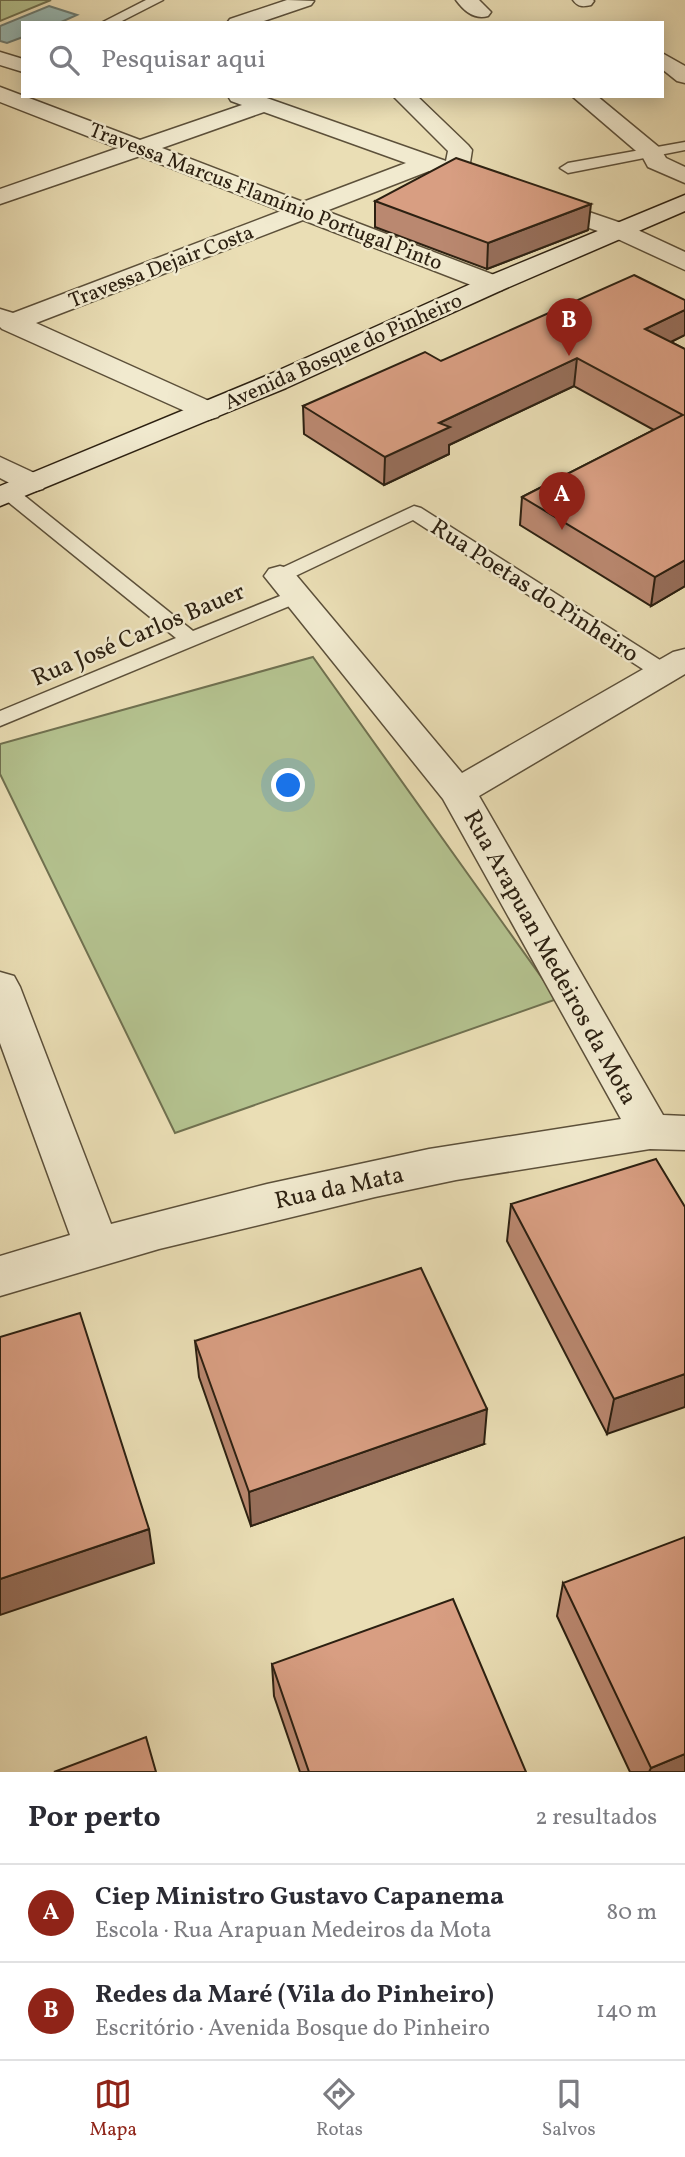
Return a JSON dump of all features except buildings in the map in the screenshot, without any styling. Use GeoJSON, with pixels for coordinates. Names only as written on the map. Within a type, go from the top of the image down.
{"type":"FeatureCollection","features":[{"type":"Feature","properties":{"kind":"street"},"geometry":{"type":"LineString","coordinates":[[245,21],[309,6]]}},
{"type":"Feature","properties":{"kind":"street"},"geometry":{"type":"LineString","coordinates":[[664,60],[685,76]]}},
{"type":"Feature","properties":{"kind":"street"},"geometry":{"type":"LineString","coordinates":[[0,92],[21,84]]}},
{"type":"Feature","properties":{"kind":"street","name":"Travessa Marcus Flamínio Portugal Pinto"},"geometry":{"type":"LineString","coordinates":[[0,92],[494,284]]}},
{"type":"Feature","properties":{"kind":"street"},"geometry":{"type":"LineString","coordinates":[[244,98],[618,230],[685,262]]}},
{"type":"Feature","properties":{"kind":"street"},"geometry":{"type":"LineString","coordinates":[[406,98],[460,150],[456,173]]}},
{"type":"Feature","properties":{"kind":"street"},"geometry":{"type":"LineString","coordinates":[[585,98],[652,153],[656,162],[685,176]]}},
{"type":"Feature","properties":{"kind":"street"},"geometry":{"type":"LineString","coordinates":[[0,197],[263,105]]}},
{"type":"Feature","properties":{"kind":"street","name":"Travessa Dejair Costa"},"geometry":{"type":"LineString","coordinates":[[6,320],[428,163]]}},
{"type":"Feature","properties":{"kind":"street","name":"Avenida Bosque do Pinheiro"},"geometry":{"type":"LineString","coordinates":[[10,485],[208,411],[685,202]]}},
{"type":"Feature","properties":{"kind":"street"},"geometry":{"type":"LineString","coordinates":[[6,320],[208,411]]}},
{"type":"Feature","properties":{"kind":"street"},"geometry":{"type":"LineString","coordinates":[[289,586],[458,792]]}},
{"type":"Feature","properties":{"kind":"street","name":"Rua Arapuan Medeiros da Mota"},"geometry":{"type":"LineString","coordinates":[[668,1133],[458,792],[674,666]]}},
{"type":"Feature","properties":{"kind":"street"},"geometry":{"type":"LineString","coordinates":[[4,1010],[97,1245]]}},
{"type":"Feature","properties":{"kind":"street","name":"Rua da Mata"},"geometry":{"type":"LineString","coordinates":[[0,1276],[97,1245],[268,1202],[432,1167],[668,1133]]}},
{"type":"Feature","properties":{"kind":"lane"},"geometry":{"type":"LineString","coordinates":[[111,21],[157,0]]}},
{"type":"Feature","properties":{"kind":"lane"},"geometry":{"type":"LineString","coordinates":[[568,168],[685,146]]}},
{"type":"Feature","properties":{"kind":"lane"},"geometry":{"type":"LineString","coordinates":[[10,485],[191,640]]}},
{"type":"Feature","properties":{"kind":"lane","name":"Rua Poetas do Pinheiro"},"geometry":{"type":"LineString","coordinates":[[289,586],[414,512],[674,666]]}},
{"type":"Feature","properties":{"kind":"lane","name":"Rua José Carlos Bauer"},"geometry":{"type":"LineString","coordinates":[[0,719],[191,640],[289,586]]}},
{"type":"Feature","properties":{"kind":"green space"},"geometry":{"type":"Polygon","coordinates":[[[0,0],[51,0],[0,21],[0,0]]]}},
{"type":"Feature","properties":{"kind":"green space"},"geometry":{"type":"Polygon","coordinates":[[[313,657],[557,999],[175,1133],[0,774],[0,744],[313,657]]]}},
{"type":"Feature","properties":{"kind":"water"},"geometry":{"type":"Polygon","coordinates":[[[49,6],[77,15],[64,21],[21,21],[21,38],[7,43],[0,41],[0,26],[49,6]]]}},
{"type":"Feature","properties":{"kind":"place","name":"Redes da Maré (Vila do Pinheiro)"},"geometry":{"type":"Point","coordinates":[569,356]}},
{"type":"Feature","properties":{"kind":"place","name":"Ciep Ministro Gustavo Capanema"},"geometry":{"type":"Point","coordinates":[562,530]}}]}
